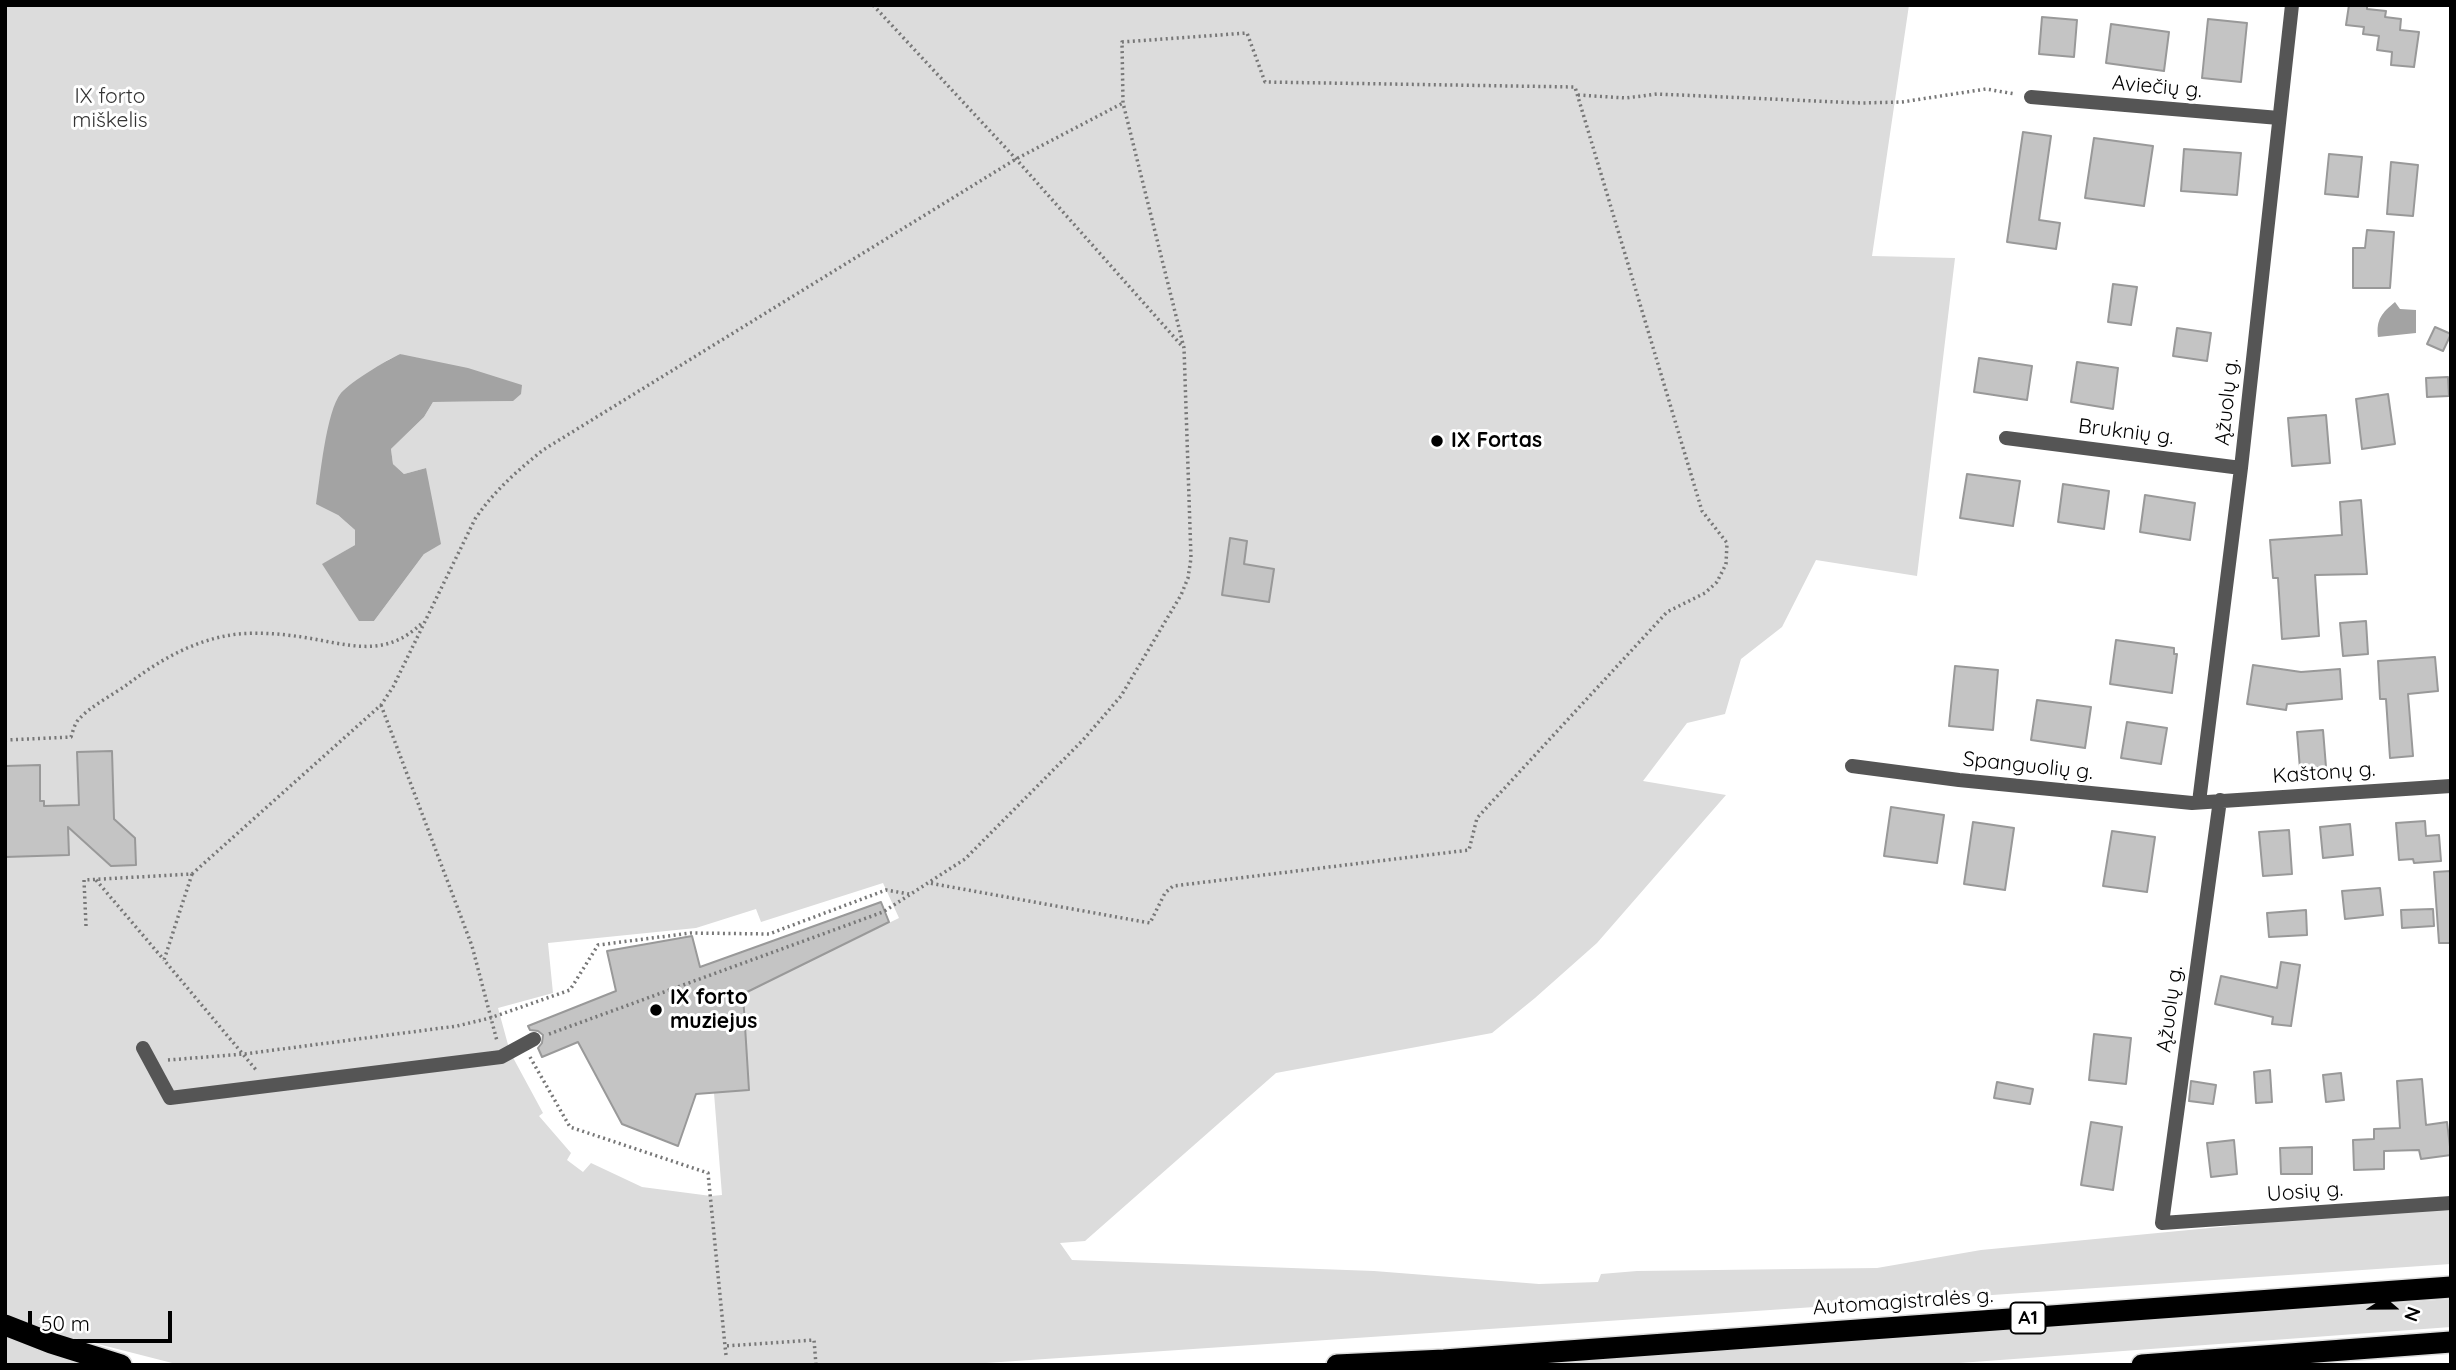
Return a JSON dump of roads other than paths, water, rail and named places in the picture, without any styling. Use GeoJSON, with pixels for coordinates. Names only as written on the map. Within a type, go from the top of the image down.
{"type":"FeatureCollection","features":[{"type":"Feature","properties":{"kind":"highway","name":"Automagistralės g."},"geometry":{"type":"LineString","coordinates":[[1336,1365],[1444,1360],[2451,1287]]}},
{"type":"Feature","properties":{"kind":"highway"},"geometry":{"type":"LineString","coordinates":[[5,1325],[121,1365]]}},
{"type":"Feature","properties":{"kind":"highway"},"geometry":{"type":"LineString","coordinates":[[2142,1365],[2451,1342]]}},
{"type":"Feature","properties":{"kind":"street","name":"Ąžuolų g."},"geometry":{"type":"LineString","coordinates":[[2199,802],[2241,468],[2292,5]]}},
{"type":"Feature","properties":{"kind":"street","name":"Aviečių g."},"geometry":{"type":"LineString","coordinates":[[2031,97],[2279,118]]}},
{"type":"Feature","properties":{"kind":"street","name":"Bruknių g."},"geometry":{"type":"LineString","coordinates":[[2006,438],[2241,468]]}},
{"type":"Feature","properties":{"kind":"street","name":"Spanguolių g."},"geometry":{"type":"LineString","coordinates":[[1853,766],[1959,780],[2199,802]]}},
{"type":"Feature","properties":{"kind":"street","name":"Kaštonų g."},"geometry":{"type":"LineString","coordinates":[[2199,802],[2451,786]]}},
{"type":"Feature","properties":{"kind":"street","name":"Ąžuolų g."},"geometry":{"type":"LineString","coordinates":[[2162,1223],[2220,800]]}},
{"type":"Feature","properties":{"kind":"street"},"geometry":{"type":"LineString","coordinates":[[143,1048],[170,1098],[501,1057],[528,1042]]}},
{"type":"Feature","properties":{"kind":"street","name":"Uosių g."},"geometry":{"type":"LineString","coordinates":[[2162,1223],[2451,1203]]}},
{"type":"Feature","properties":{"kind":"place","name":"IX Fortas"},"geometry":{"type":"Point","coordinates":[1437,441]}},
{"type":"Feature","properties":{"kind":"place","name":"IX forto muziejus"},"geometry":{"type":"Point","coordinates":[656,1010]}},
{"type":"Feature","properties":{"kind":"park label","name":"IX forto miškelis"},"geometry":{"type":"Point","coordinates":[110,109]}}]}
